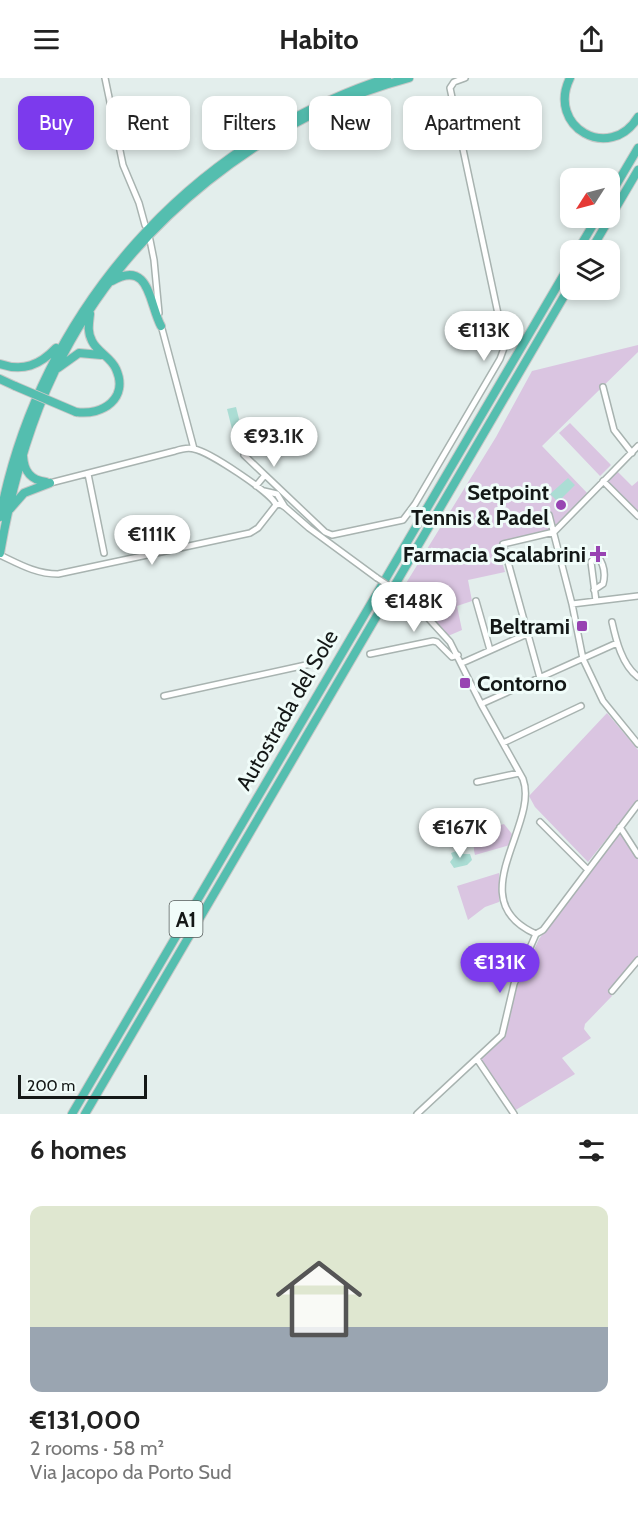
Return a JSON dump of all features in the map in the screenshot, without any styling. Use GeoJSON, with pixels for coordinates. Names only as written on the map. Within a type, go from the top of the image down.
{"type":"FeatureCollection","features":[{"type":"Feature","properties":{"kind":"highway"},"geometry":{"type":"LineString","coordinates":[[0,554],[3,516],[11,468],[31,410],[64,341],[117,263],[160,215],[238,151],[285,122],[341,94],[387,78]]}},
{"type":"Feature","properties":{"kind":"highway"},"geometry":{"type":"LineString","coordinates":[[3,516],[23,451],[55,371],[90,310],[152,233],[179,206],[235,161],[289,127],[355,96],[409,78]]}},
{"type":"Feature","properties":{"kind":"highway"},"geometry":{"type":"LineString","coordinates":[[570,78],[564,89],[565,110],[574,127],[583,133],[609,138],[619,135],[636,120]]}},
{"type":"Feature","properties":{"kind":"highway"},"geometry":{"type":"LineString","coordinates":[[620,178],[638,148]]}},
{"type":"Feature","properties":{"kind":"highway"},"geometry":{"type":"LineString","coordinates":[[597,240],[638,170]]}},
{"type":"Feature","properties":{"kind":"highway"},"geometry":{"type":"LineString","coordinates":[[111,282],[130,276],[142,280],[148,289],[161,326]]}},
{"type":"Feature","properties":{"kind":"highway","name":"Autostrada del Sole"},"geometry":{"type":"LineString","coordinates":[[72,1114],[560,281]]}},
{"type":"Feature","properties":{"kind":"highway","name":"Autostrada del Sole"},"geometry":{"type":"LineString","coordinates":[[85,1114],[562,300]]}},
{"type":"Feature","properties":{"kind":"highway"},"geometry":{"type":"LineString","coordinates":[[0,380],[76,412],[90,414],[107,407],[116,396],[118,376],[112,363],[95,346],[90,335],[90,310]]}},
{"type":"Feature","properties":{"kind":"highway"},"geometry":{"type":"LineString","coordinates":[[0,364],[9,367],[30,367],[49,356],[64,341]]}},
{"type":"Feature","properties":{"kind":"highway"},"geometry":{"type":"LineString","coordinates":[[55,371],[79,352],[105,356]]}},
{"type":"Feature","properties":{"kind":"highway"},"geometry":{"type":"LineString","coordinates":[[23,451],[27,472],[37,480],[50,483]]}},
{"type":"Feature","properties":{"kind":"highway"},"geometry":{"type":"LineString","coordinates":[[3,516],[24,493],[50,483]]}},
{"type":"Feature","properties":{"kind":"street"},"geometry":{"type":"LineString","coordinates":[[105,78],[123,165],[139,203],[145,225]]}},
{"type":"Feature","properties":{"kind":"street"},"geometry":{"type":"LineString","coordinates":[[243,455],[328,534],[337,536],[403,520],[415,504],[504,348],[450,88],[454,82],[465,78]]}},
{"type":"Feature","properties":{"kind":"street"},"geometry":{"type":"LineString","coordinates":[[150,240],[161,326],[194,448]]}},
{"type":"Feature","properties":{"kind":"street"},"geometry":{"type":"LineString","coordinates":[[603,387],[614,430],[632,453]]}},
{"type":"Feature","properties":{"kind":"street"},"geometry":{"type":"LineString","coordinates":[[540,678],[503,544],[554,532],[638,446]]}},
{"type":"Feature","properties":{"kind":"street"},"geometry":{"type":"LineString","coordinates":[[50,483],[194,448],[273,498],[277,504],[285,507]]}},
{"type":"Feature","properties":{"kind":"street"},"geometry":{"type":"LineString","coordinates":[[88,474],[104,553]]}},
{"type":"Feature","properties":{"kind":"street"},"geometry":{"type":"LineString","coordinates":[[258,488],[265,475]]}},
{"type":"Feature","properties":{"kind":"street"},"geometry":{"type":"LineString","coordinates":[[603,481],[638,516]]}},
{"type":"Feature","properties":{"kind":"street"},"geometry":{"type":"LineString","coordinates":[[258,488],[277,494],[285,507],[334,548],[399,593],[432,620],[464,662],[481,704],[523,778],[526,793],[507,858],[503,891],[511,914],[536,934]]}},
{"type":"Feature","properties":{"kind":"street"},"geometry":{"type":"LineString","coordinates":[[0,554],[29,569],[47,574],[58,574],[250,533],[258,528],[277,504]]}},
{"type":"Feature","properties":{"kind":"street"},"geometry":{"type":"LineString","coordinates":[[549,515],[572,604],[583,659],[603,701],[638,744]]}},
{"type":"Feature","properties":{"kind":"street"},"geometry":{"type":"LineString","coordinates":[[594,590],[603,584],[604,579],[604,566],[597,555],[591,562],[594,590],[596,601]]}},
{"type":"Feature","properties":{"kind":"street"},"geometry":{"type":"LineString","coordinates":[[572,604],[638,596]]}},
{"type":"Feature","properties":{"kind":"street"},"geometry":{"type":"LineString","coordinates":[[476,601],[490,650]]}},
{"type":"Feature","properties":{"kind":"street"},"geometry":{"type":"LineString","coordinates":[[612,622],[617,643],[633,673],[638,677]]}},
{"type":"Feature","properties":{"kind":"street"},"geometry":{"type":"LineString","coordinates":[[464,662],[527,634]]}},
{"type":"Feature","properties":{"kind":"street"},"geometry":{"type":"LineString","coordinates":[[370,654],[433,641],[437,642],[452,657],[458,655]]}},
{"type":"Feature","properties":{"kind":"street"},"geometry":{"type":"LineString","coordinates":[[481,704],[617,643]]}},
{"type":"Feature","properties":{"kind":"street"},"geometry":{"type":"LineString","coordinates":[[164,696],[315,663],[322,658]]}},
{"type":"Feature","properties":{"kind":"street"},"geometry":{"type":"LineString","coordinates":[[503,743],[581,706]]}},
{"type":"Feature","properties":{"kind":"street"},"geometry":{"type":"LineString","coordinates":[[477,782],[519,773]]}},
{"type":"Feature","properties":{"kind":"street"},"geometry":{"type":"LineString","coordinates":[[417,1114],[502,1035],[514,984],[536,934],[543,930],[638,804]]}},
{"type":"Feature","properties":{"kind":"street"},"geometry":{"type":"LineString","coordinates":[[540,822],[587,869]]}},
{"type":"Feature","properties":{"kind":"street"},"geometry":{"type":"LineString","coordinates":[[620,827],[638,855]]}},
{"type":"Feature","properties":{"kind":"street"},"geometry":{"type":"LineString","coordinates":[[612,991],[638,960]]}},
{"type":"Feature","properties":{"kind":"street"},"geometry":{"type":"LineString","coordinates":[[477,1059],[514,1114]]}},
{"type":"Feature","properties":{"kind":"shaded area"},"geometry":{"type":"Polygon","coordinates":[[[638,345],[638,352],[542,446],[590,496],[554,533],[497,545],[505,572],[468,580],[472,601],[457,606],[462,630],[448,636],[426,612],[400,593],[496,437],[532,371],[638,345]]]}},
{"type":"Feature","properties":{"kind":"shaded area"},"geometry":{"type":"Polygon","coordinates":[[[570,423],[611,465],[600,476],[559,433],[570,423]]]}},
{"type":"Feature","properties":{"kind":"shaded area"},"geometry":{"type":"Polygon","coordinates":[[[617,471],[632,486],[638,481],[638,514],[606,482],[617,471]]]}},
{"type":"Feature","properties":{"kind":"shaded area"},"geometry":{"type":"Polygon","coordinates":[[[607,713],[638,750],[638,800],[588,862],[535,807],[529,796],[607,713]]]}},
{"type":"Feature","properties":{"kind":"shaded area"},"geometry":{"type":"Polygon","coordinates":[[[504,824],[512,834],[510,845],[475,855],[477,837],[486,830],[504,824]]]}},
{"type":"Feature","properties":{"kind":"shaded area"},"geometry":{"type":"Polygon","coordinates":[[[620,830],[638,860],[638,956],[608,991],[612,996],[585,1024],[584,1029],[591,1038],[562,1058],[575,1074],[514,1111],[479,1059],[503,1037],[516,989],[539,939],[620,830]]]}},
{"type":"Feature","properties":{"kind":"shaded area"},"geometry":{"type":"Polygon","coordinates":[[[499,873],[499,902],[485,907],[468,920],[457,886],[499,873]]]}},
{"type":"Feature","properties":{"kind":"building"},"geometry":{"type":"Polygon","coordinates":[[[236,407],[242,431],[233,433],[227,409],[236,407]]]}},
{"type":"Feature","properties":{"kind":"building"},"geometry":{"type":"Polygon","coordinates":[[[568,478],[575,485],[558,502],[550,494],[568,478]]]}},
{"type":"Feature","properties":{"kind":"building"},"geometry":{"type":"Polygon","coordinates":[[[459,850],[460,854],[470,854],[472,860],[467,865],[454,868],[450,862],[453,858],[451,853],[459,850]]]}},
{"type":"Feature","properties":{"kind":"place","name":"Setpoint Tennis & Padel"},"geometry":{"type":"Point","coordinates":[561,505]}},
{"type":"Feature","properties":{"kind":"place","name":"Farmacia Scalabrini"},"geometry":{"type":"Point","coordinates":[598,554]}},
{"type":"Feature","properties":{"kind":"place","name":"Beltrami"},"geometry":{"type":"Point","coordinates":[582,626]}},
{"type":"Feature","properties":{"kind":"place","name":"Contorno"},"geometry":{"type":"Point","coordinates":[465,683]}}]}
